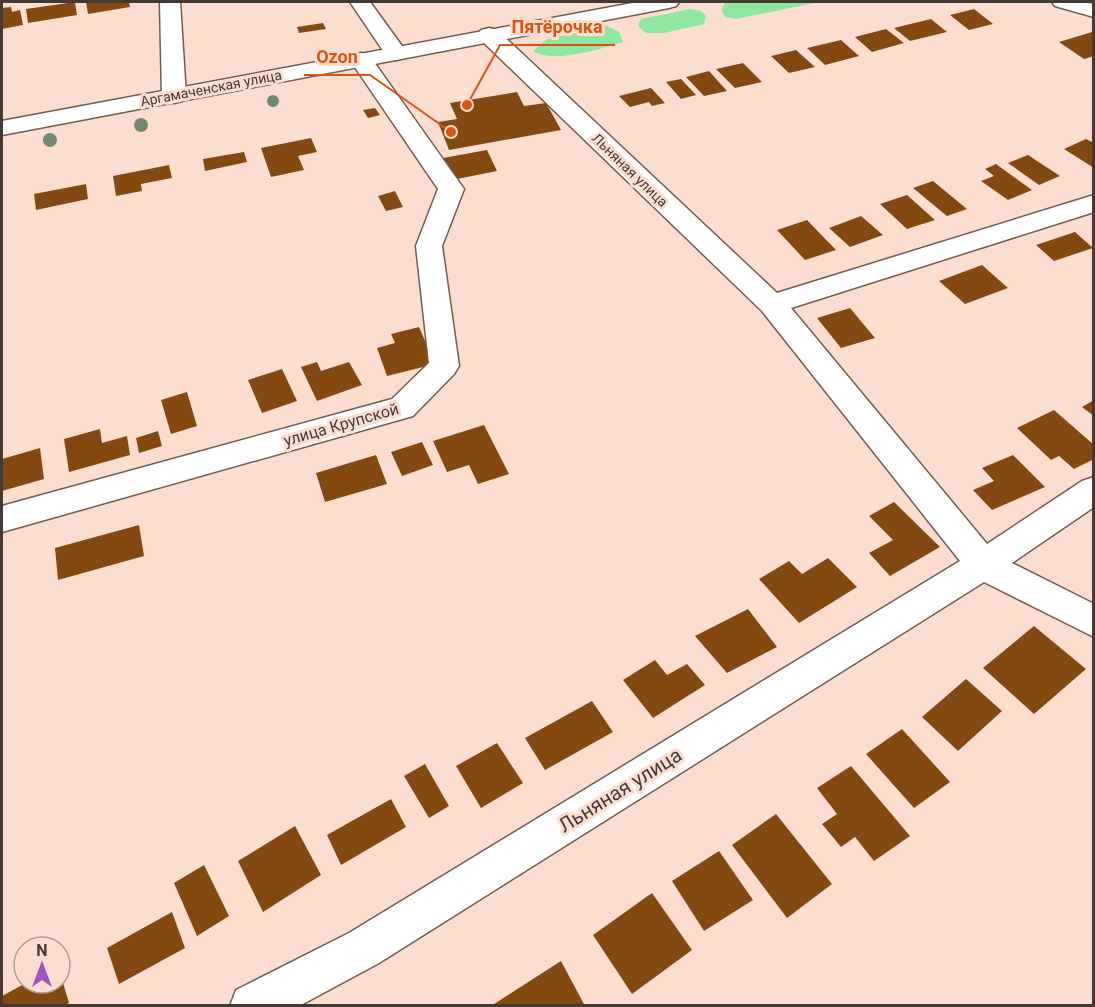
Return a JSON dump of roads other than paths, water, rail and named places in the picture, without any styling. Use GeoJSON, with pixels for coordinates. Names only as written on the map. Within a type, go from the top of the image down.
{"type":"FeatureCollection","features":[{"type":"Feature","properties":{"kind":"street"},"geometry":{"type":"LineString","coordinates":[[170,2],[174,96]]}},
{"type":"Feature","properties":{"kind":"street"},"geometry":{"type":"LineString","coordinates":[[360,2],[396,53]]}},
{"type":"Feature","properties":{"kind":"street","name":"Аргамаченская улица"},"geometry":{"type":"LineString","coordinates":[[2,128],[669,2]]}},
{"type":"Feature","properties":{"kind":"street"},"geometry":{"type":"LineString","coordinates":[[1062,2],[1094,11]]}},
{"type":"Feature","properties":{"kind":"street","name":"Льняная улица"},"geometry":{"type":"LineString","coordinates":[[489,35],[772,304],[983,565],[1094,622]]}},
{"type":"Feature","properties":{"kind":"street","name":"улица Крупской"},"geometry":{"type":"LineString","coordinates":[[2,519],[402,408],[444,366],[429,246],[451,189],[361,60]]}},
{"type":"Feature","properties":{"kind":"street"},"geometry":{"type":"LineString","coordinates":[[772,304],[1094,203]]}},
{"type":"Feature","properties":{"kind":"street","name":"Льняная улица"},"geometry":{"type":"LineString","coordinates":[[252,1005],[364,948],[983,565],[1094,490]]}},
{"type":"Feature","properties":{"kind":"place","name":"Пятёрочка"},"geometry":{"type":"Point","coordinates":[467,105]}},
{"type":"Feature","properties":{"kind":"place","name":"Ozon"},"geometry":{"type":"Point","coordinates":[451,132]}}]}
